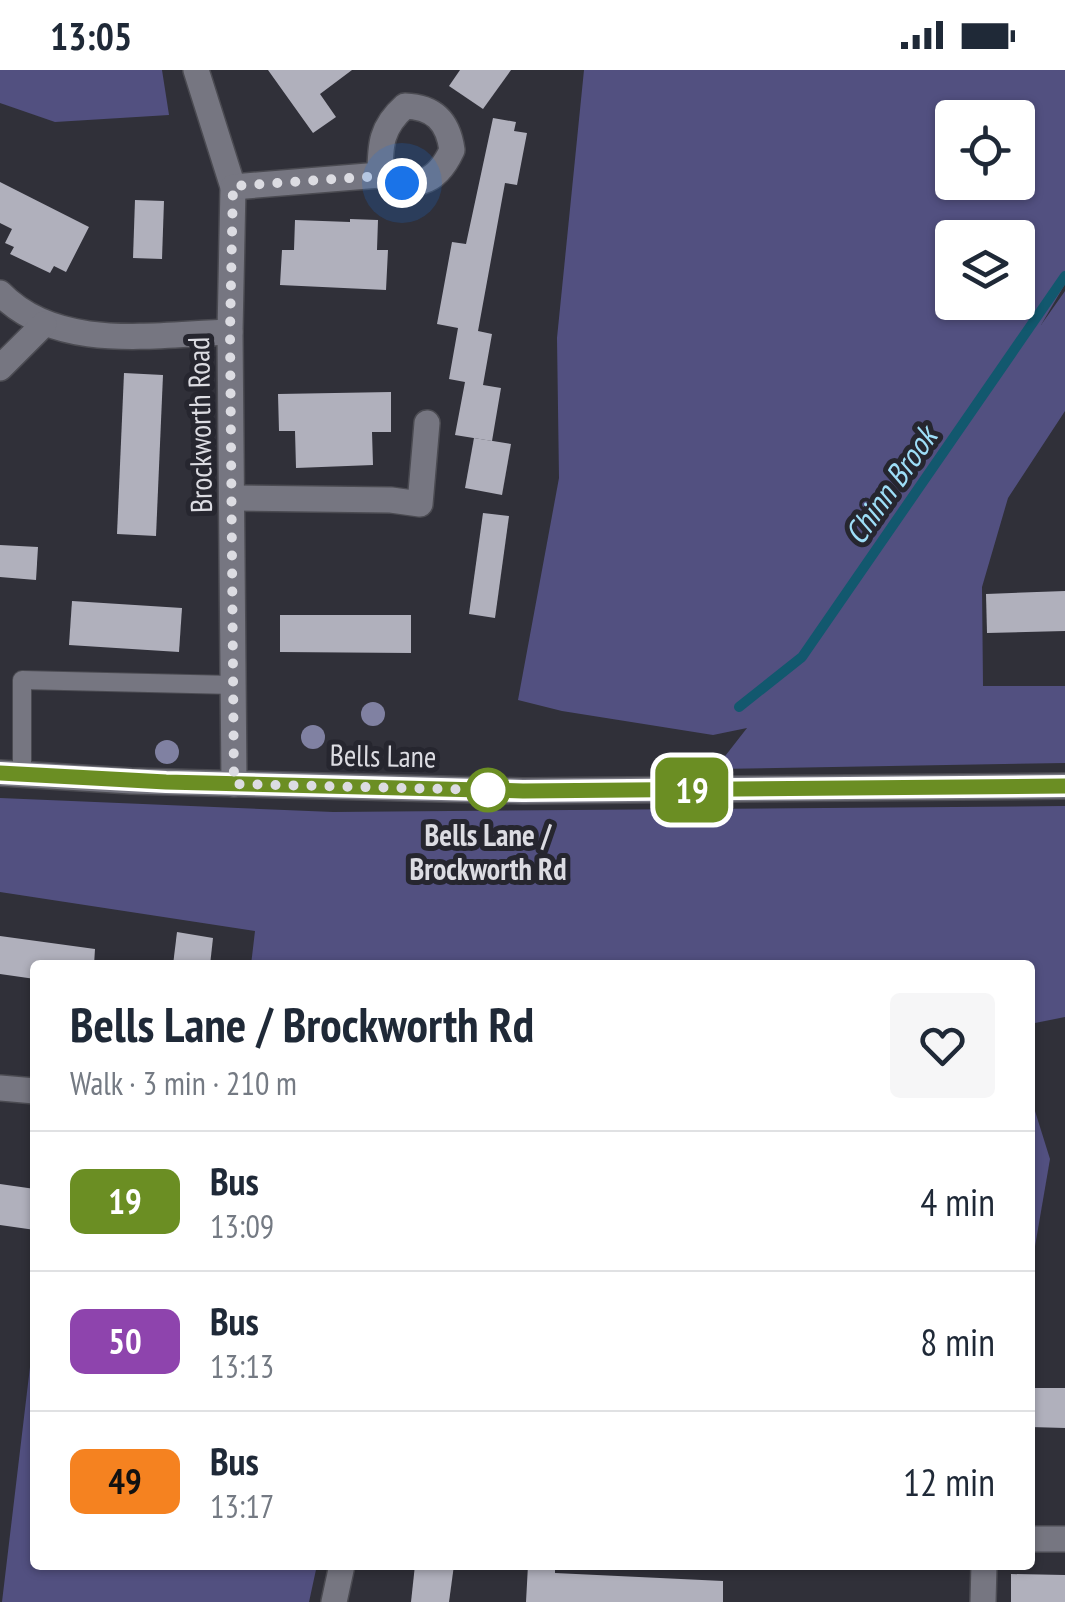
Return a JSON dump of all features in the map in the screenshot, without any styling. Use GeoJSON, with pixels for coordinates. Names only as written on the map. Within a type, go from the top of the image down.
{"type":"FeatureCollection","features":[{"type":"Feature","properties":{"kind":"street","name":"Brockworth Road"},"geometry":{"type":"LineString","coordinates":[[196,70],[233,186],[230,332],[234,784]]}},
{"type":"Feature","properties":{"kind":"street"},"geometry":{"type":"LineString","coordinates":[[233,186],[380,176]]}},
{"type":"Feature","properties":{"kind":"street"},"geometry":{"type":"LineString","coordinates":[[0,293],[44,324],[98,335],[230,332]]}},
{"type":"Feature","properties":{"kind":"street"},"geometry":{"type":"LineString","coordinates":[[0,368],[44,324]]}},
{"type":"Feature","properties":{"kind":"street"},"geometry":{"type":"LineString","coordinates":[[234,498],[391,500],[420,504],[428,424]]}},
{"type":"Feature","properties":{"kind":"street","name":"Bells Lane"},"geometry":{"type":"LineString","coordinates":[[11,774],[523,791],[1065,786]]}},
{"type":"Feature","properties":{"kind":"street"},"geometry":{"type":"LineString","coordinates":[[0,1088],[30,1091]]}},
{"type":"Feature","properties":{"kind":"street"},"geometry":{"type":"LineString","coordinates":[[1035,1539],[1065,1539]]}},
{"type":"Feature","properties":{"kind":"street"},"geometry":{"type":"LineString","coordinates":[[334,1602],[341,1570]]}},
{"type":"Feature","properties":{"kind":"street"},"geometry":{"type":"LineString","coordinates":[[982,1602],[984,1570]]}},
{"type":"Feature","properties":{"kind":"lane"},"geometry":{"type":"LineString","coordinates":[[11,774],[22,680],[233,685]]}},
{"type":"Feature","properties":{"kind":"shaded area"},"geometry":{"type":"Polygon","coordinates":[[[0,70],[162,70],[169,115],[55,122],[0,103],[0,70]]]}},
{"type":"Feature","properties":{"kind":"shaded area"},"geometry":{"type":"Polygon","coordinates":[[[584,70],[1065,70],[1065,284],[1041,325],[1065,291],[1065,411],[1008,498],[982,587],[983,686],[1065,686],[1065,763],[715,769],[747,728],[713,735],[562,711],[518,700],[559,478],[557,338],[584,70]]]}},
{"type":"Feature","properties":{"kind":"shaded area"},"geometry":{"type":"Polygon","coordinates":[[[0,798],[333,812],[1065,806],[1065,1017],[1035,1023],[1035,960],[252,960],[255,931],[0,892],[0,798]]]}},
{"type":"Feature","properties":{"kind":"shaded area"},"geometry":{"type":"Polygon","coordinates":[[[1035,1111],[1050,1159],[1035,1246],[1035,1111]]]}},
{"type":"Feature","properties":{"kind":"shaded area"},"geometry":{"type":"Polygon","coordinates":[[[30,1367],[30,1570],[316,1570],[309,1602],[2,1602],[30,1367]]]}},
{"type":"Feature","properties":{"kind":"building"},"geometry":{"type":"Polygon","coordinates":[[[268,70],[352,70],[320,94],[336,117],[313,133],[268,70]]]}},
{"type":"Feature","properties":{"kind":"building"},"geometry":{"type":"Polygon","coordinates":[[[460,70],[511,70],[483,109],[449,86],[460,70]]]}},
{"type":"Feature","properties":{"kind":"building"},"geometry":{"type":"Polygon","coordinates":[[[493,118],[516,122],[514,131],[527,133],[517,185],[505,183],[478,331],[492,334],[483,385],[501,388],[492,441],[455,435],[465,382],[449,379],[458,328],[437,324],[452,242],[466,244],[493,118]]]}},
{"type":"Feature","properties":{"kind":"building"},"geometry":{"type":"Polygon","coordinates":[[[0,182],[89,227],[66,272],[54,266],[50,273],[10,254],[14,247],[5,243],[12,229],[0,223],[0,182]]]}},
{"type":"Feature","properties":{"kind":"building"},"geometry":{"type":"Polygon","coordinates":[[[135,200],[164,201],[162,259],[133,258],[135,200]]]}},
{"type":"Feature","properties":{"kind":"building"},"geometry":{"type":"Polygon","coordinates":[[[295,220],[378,220],[377,250],[388,250],[386,290],[280,285],[282,250],[294,250],[295,220]]]}},
{"type":"Feature","properties":{"kind":"building"},"geometry":{"type":"Polygon","coordinates":[[[124,373],[163,375],[156,536],[117,534],[124,373]]]}},
{"type":"Feature","properties":{"kind":"building"},"geometry":{"type":"Polygon","coordinates":[[[391,392],[391,432],[372,432],[373,465],[296,468],[295,431],[279,431],[278,394],[391,392]]]}},
{"type":"Feature","properties":{"kind":"building"},"geometry":{"type":"Polygon","coordinates":[[[474,438],[511,444],[502,495],[465,488],[474,438]]]}},
{"type":"Feature","properties":{"kind":"building"},"geometry":{"type":"Polygon","coordinates":[[[483,513],[509,516],[495,618],[469,614],[483,513]]]}},
{"type":"Feature","properties":{"kind":"building"},"geometry":{"type":"Polygon","coordinates":[[[0,545],[38,547],[36,580],[0,577],[0,545]]]}},
{"type":"Feature","properties":{"kind":"building"},"geometry":{"type":"Polygon","coordinates":[[[1065,591],[1065,631],[987,633],[986,594],[1065,591]]]}},
{"type":"Feature","properties":{"kind":"building"},"geometry":{"type":"Polygon","coordinates":[[[72,601],[182,608],[179,652],[69,645],[72,601]]]}},
{"type":"Feature","properties":{"kind":"building"},"geometry":{"type":"Polygon","coordinates":[[[280,615],[411,615],[411,653],[280,652],[280,615]]]}},
{"type":"Feature","properties":{"kind":"building"},"geometry":{"type":"Polygon","coordinates":[[[177,932],[213,938],[211,960],[174,960],[177,932]]]}},
{"type":"Feature","properties":{"kind":"building"},"geometry":{"type":"Polygon","coordinates":[[[0,936],[95,949],[94,960],[30,960],[30,978],[0,974],[0,936]]]}},
{"type":"Feature","properties":{"kind":"building"},"geometry":{"type":"Polygon","coordinates":[[[0,1184],[30,1188],[30,1229],[0,1225],[0,1184]]]}},
{"type":"Feature","properties":{"kind":"building"},"geometry":{"type":"Polygon","coordinates":[[[1035,1388],[1065,1388],[1065,1428],[1035,1427],[1035,1388]]]}},
{"type":"Feature","properties":{"kind":"building"},"geometry":{"type":"Polygon","coordinates":[[[414,1570],[453,1570],[449,1602],[411,1602],[414,1570]]]}},
{"type":"Feature","properties":{"kind":"building"},"geometry":{"type":"Polygon","coordinates":[[[528,1570],[723,1581],[723,1602],[526,1602],[528,1570]]]}},
{"type":"Feature","properties":{"kind":"building"},"geometry":{"type":"Polygon","coordinates":[[[1011,1574],[1065,1575],[1065,1602],[1011,1602],[1011,1574]]]}},
{"type":"Feature","properties":{"kind":"waterway","name":"Chinn Brook"},"geometry":{"type":"LineString","coordinates":[[739,707],[802,657],[1065,276]]}},
{"type":"Feature","properties":{"kind":"bus line","name":"19"},"geometry":{"type":"LineString","coordinates":[[0,773],[166,782],[523,791],[1065,786]]}},
{"type":"Feature","properties":{"kind":"place","name":"Bells Lane / Brockworth Rd"},"geometry":{"type":"Point","coordinates":[488,790]}},
{"type":"Feature","properties":{"kind":"route"},"geometry":{"type":"LineString","coordinates":[[402,183],[380,176],[338,176],[233,186],[230,332],[234,784],[488,790]]}}]}
